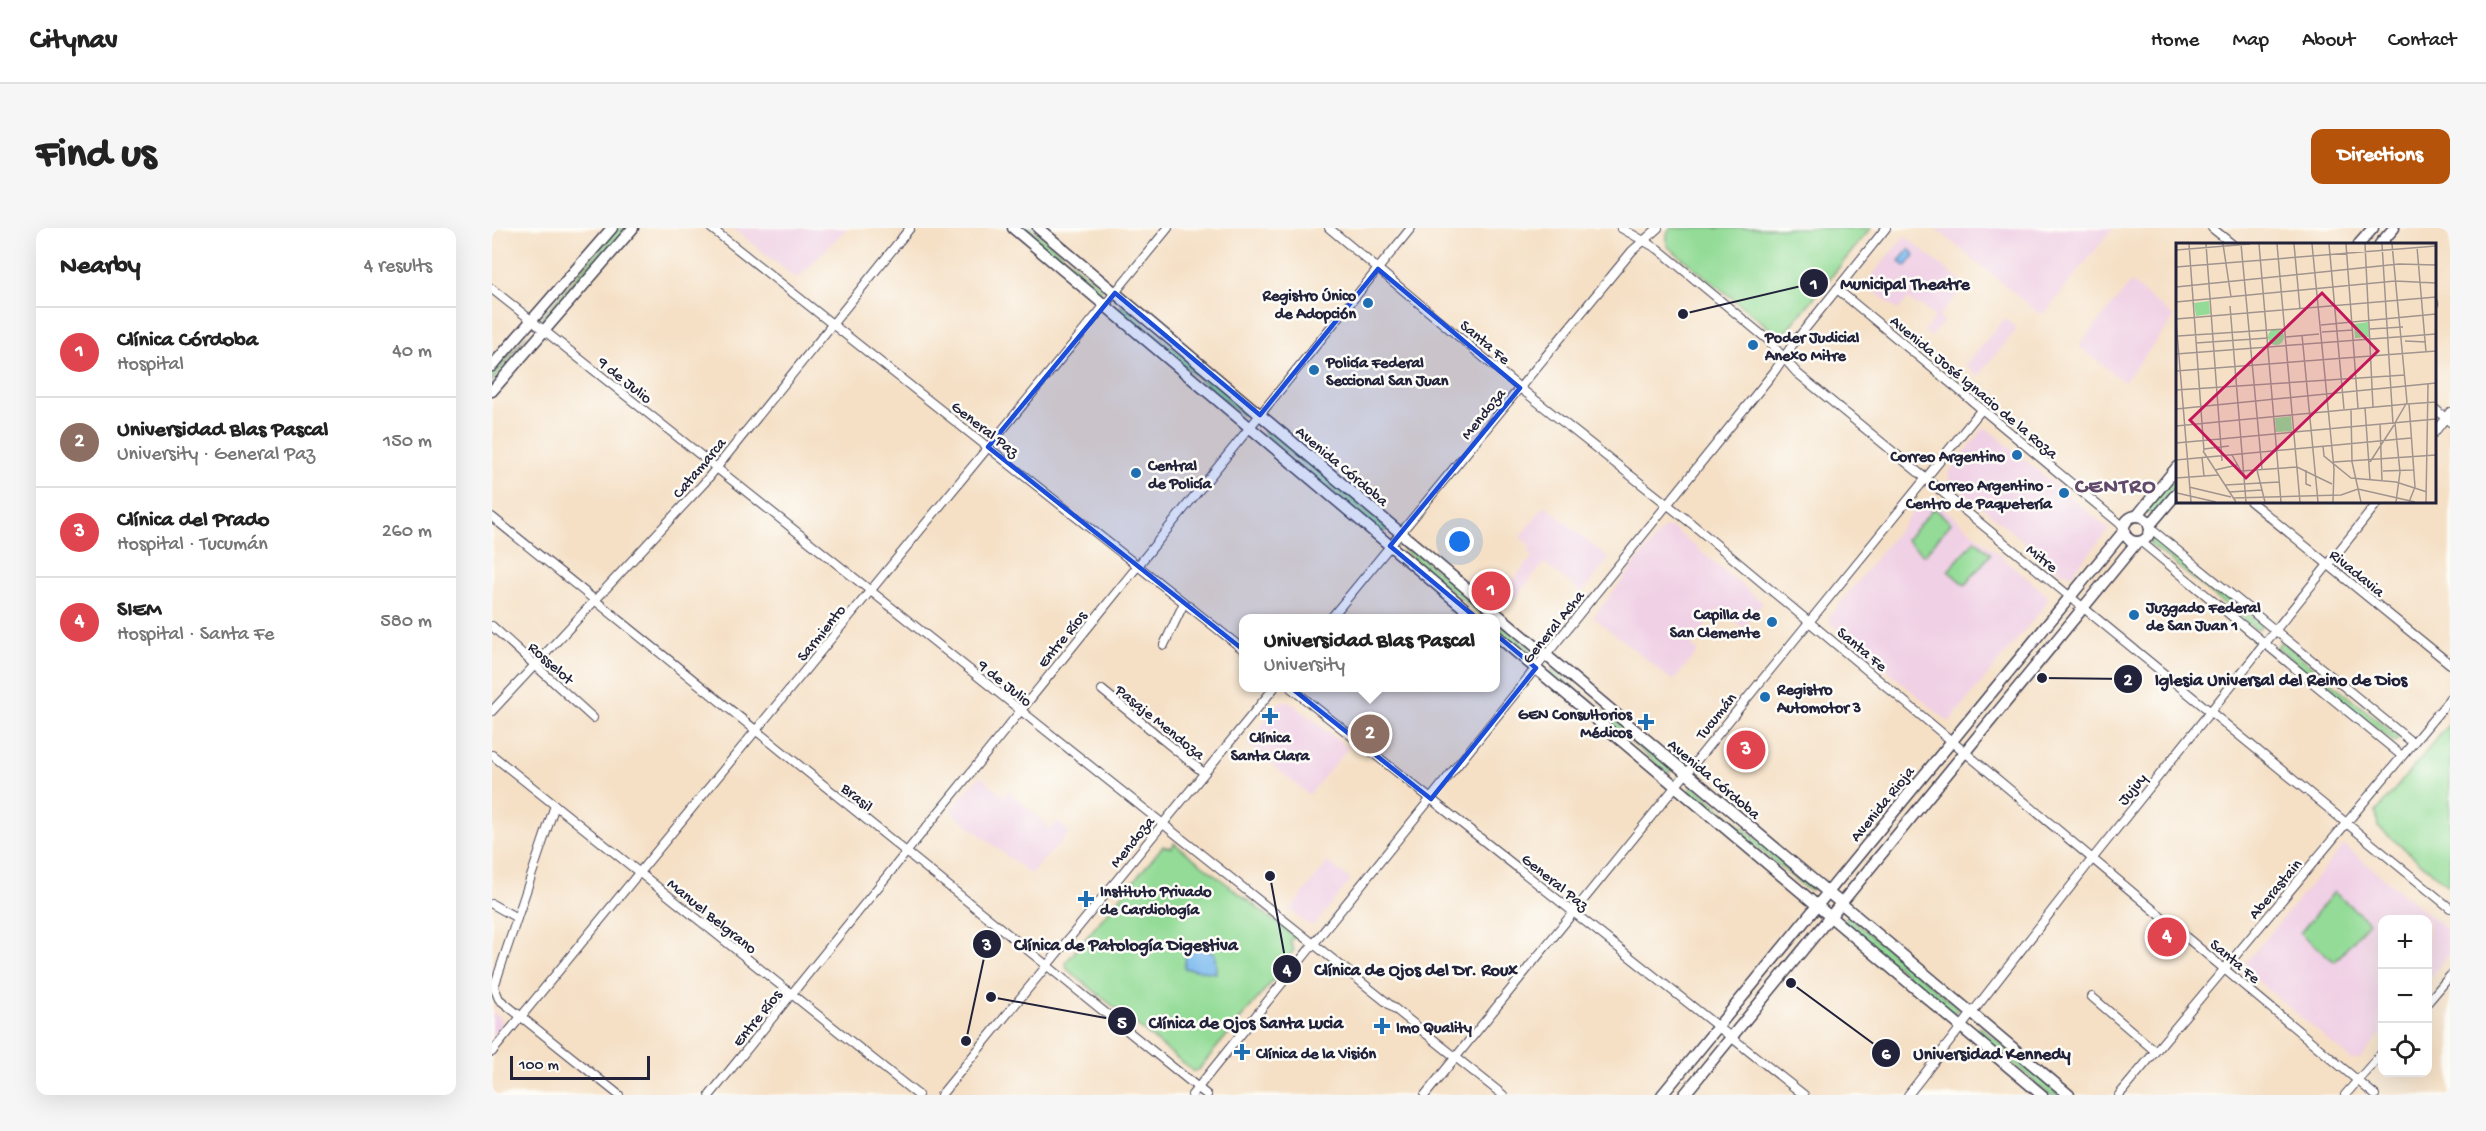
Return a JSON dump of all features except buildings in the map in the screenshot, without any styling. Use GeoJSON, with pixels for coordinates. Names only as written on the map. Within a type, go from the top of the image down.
{"type":"FeatureCollection","features":[{"type":"Feature","properties":{"kind":"main road"},"geometry":{"type":"LineString","coordinates":[[492,366],[612,228]]}},
{"type":"Feature","properties":{"kind":"main road"},"geometry":{"type":"LineString","coordinates":[[492,391],[633,228]]}},
{"type":"Feature","properties":{"kind":"main road","name":"Avenida Córdoba"},"geometry":{"type":"LineString","coordinates":[[1013,228],[1471,614]]}},
{"type":"Feature","properties":{"kind":"main road","name":"Avenida Córdoba"},"geometry":{"type":"LineString","coordinates":[[1038,228],[1496,614]]}},
{"type":"Feature","properties":{"kind":"main road"},"geometry":{"type":"LineString","coordinates":[[2360,243],[2373,228]]}},
{"type":"Feature","properties":{"kind":"main road"},"geometry":{"type":"LineString","coordinates":[[2381,243],[2394,228]]}},
{"type":"Feature","properties":{"kind":"main road"},"geometry":{"type":"LineString","coordinates":[[2176,468],[2137,516],[2127,520],[2124,529],[2130,539],[2138,542],[2146,538],[2150,527],[2176,494]]}},
{"type":"Feature","properties":{"kind":"main road"},"geometry":{"type":"LineString","coordinates":[[2137,516],[2144,518],[2150,527]]}},
{"type":"Feature","properties":{"kind":"main road","name":"Avenida Rioja"},"geometry":{"type":"LineString","coordinates":[[1662,1095],[2124,529]]}},
{"type":"Feature","properties":{"kind":"main road","name":"Avenida Rioja"},"geometry":{"type":"LineString","coordinates":[[1684,1095],[2138,542]]}},
{"type":"Feature","properties":{"kind":"main road","name":"Avenida Córdoba"},"geometry":{"type":"LineString","coordinates":[[1500,618],[2069,1095]]}},
{"type":"Feature","properties":{"kind":"main road","name":"Avenida Córdoba"},"geometry":{"type":"LineString","coordinates":[[1500,638],[2042,1095]]}},
{"type":"Feature","properties":{"kind":"street","name":"General Paz"},"geometry":{"type":"LineString","coordinates":[[711,228],[1239,646]]}},
{"type":"Feature","properties":{"kind":"street","name":"Catamarca"},"geometry":{"type":"LineString","coordinates":[[492,711],[596,601],[716,468],[910,228]]}},
{"type":"Feature","properties":{"kind":"street","name":"Sarmiento"},"geometry":{"type":"LineString","coordinates":[[492,1052],[1168,228]]}},
{"type":"Feature","properties":{"kind":"street","name":"Santa Fe"},"geometry":{"type":"LineString","coordinates":[[1329,228],[1520,388],[1668,504],[2375,1095]]}},
{"type":"Feature","properties":{"kind":"street","name":"Entre Ríos"},"geometry":{"type":"LineString","coordinates":[[710,1095],[1411,228]]}},
{"type":"Feature","properties":{"kind":"street","name":"Mitre"},"geometry":{"type":"LineString","coordinates":[[1621,228],[1658,249],[1768,340],[1797,373],[2450,908]]}},
{"type":"Feature","properties":{"kind":"street","name":"Mendoza"},"geometry":{"type":"LineString","coordinates":[[1333,614],[1520,388],[1643,242],[1658,228]]}},
{"type":"Feature","properties":{"kind":"street","name":"General Acha"},"geometry":{"type":"LineString","coordinates":[[1192,1095],[1668,504],[1886,228]]}},
{"type":"Feature","properties":{"kind":"street"},"geometry":{"type":"LineString","coordinates":[[2212,228],[2231,243]]}},
{"type":"Feature","properties":{"kind":"street","name":"9 de Julio"},"geometry":{"type":"LineString","coordinates":[[492,289],[1503,1095]]}},
{"type":"Feature","properties":{"kind":"street","name":"Avenida José Ignacio de la Roza"},"geometry":{"type":"LineString","coordinates":[[1837,289],[2124,529]]}},
{"type":"Feature","properties":{"kind":"street","name":"Tucumán"},"geometry":{"type":"LineString","coordinates":[[1425,1095],[1982,409]]}},
{"type":"Feature","properties":{"kind":"street"},"geometry":{"type":"LineString","coordinates":[[2435,409],[2448,417],[2435,431]]}},
{"type":"Feature","properties":{"kind":"street","name":"Rivadavia"},"geometry":{"type":"LineString","coordinates":[[2251,502],[2450,664]]}},
{"type":"Feature","properties":{"kind":"street","name":"Jujuy"},"geometry":{"type":"LineString","coordinates":[[1908,1095],[2093,858],[2378,502]]}},
{"type":"Feature","properties":{"kind":"street","name":"Brasil"},"geometry":{"type":"LineString","coordinates":[[492,517],[1207,1095]]}},
{"type":"Feature","properties":{"kind":"street"},"geometry":{"type":"LineString","coordinates":[[2150,527],[2413,743]]}},
{"type":"Feature","properties":{"kind":"street"},"geometry":{"type":"LineString","coordinates":[[2138,542],[2402,756]]}},
{"type":"Feature","properties":{"kind":"street"},"geometry":{"type":"LineString","coordinates":[[1164,645],[1184,603]]}},
{"type":"Feature","properties":{"kind":"street","name":"Rosselot"},"geometry":{"type":"LineString","coordinates":[[492,626],[593,718]]}},
{"type":"Feature","properties":{"kind":"street","name":"Pasaje Mendoza"},"geometry":{"type":"LineString","coordinates":[[1102,690],[1204,773]]}},
{"type":"Feature","properties":{"kind":"street","name":"Mendoza"},"geometry":{"type":"LineString","coordinates":[[941,1095],[1270,692]]}},
{"type":"Feature","properties":{"kind":"street","name":"General Paz"},"geometry":{"type":"LineString","coordinates":[[1297,692],[1804,1095]]}},
{"type":"Feature","properties":{"kind":"street","name":"Aberastain"},"geometry":{"type":"LineString","coordinates":[[2118,1095],[2450,699]]}},
{"type":"Feature","properties":{"kind":"street","name":"Manuel Belgrano"},"geometry":{"type":"LineString","coordinates":[[492,755],[918,1095]]}},
{"type":"Feature","properties":{"kind":"street"},"geometry":{"type":"LineString","coordinates":[[555,805],[494,987],[499,999],[619,1095]]}},
{"type":"Feature","properties":{"kind":"street"},"geometry":{"type":"LineString","coordinates":[[492,904],[517,918]]}},
{"type":"Feature","properties":{"kind":"street"},"geometry":{"type":"LineString","coordinates":[[2432,996],[2450,976]]}},
{"type":"Feature","properties":{"kind":"street"},"geometry":{"type":"LineString","coordinates":[[2092,998],[2155,1051]]}},
{"type":"Feature","properties":{"kind":"street"},"geometry":{"type":"LineString","coordinates":[[2345,1095],[2378,1058]]}},
{"type":"Feature","properties":{"kind":"highlighted area"},"geometry":{"type":"Polygon","coordinates":[[[1378,269],[1520,388],[1390,546],[1536,668],[1431,799],[988,447],[1115,293],[1260,415],[1378,269]]]}},
{"type":"Feature","properties":{"kind":"shaded area"},"geometry":{"type":"Polygon","coordinates":[[[733,228],[847,228],[797,279],[733,228]]]}},
{"type":"Feature","properties":{"kind":"shaded area"},"geometry":{"type":"Polygon","coordinates":[[[1935,228],[2113,228],[2046,312],[2038,313],[1935,228]]]}},
{"type":"Feature","properties":{"kind":"shaded area"},"geometry":{"type":"Polygon","coordinates":[[[1905,236],[1965,285],[1939,317],[1943,322],[1931,337],[1924,331],[1935,317],[1923,307],[1919,304],[1917,306],[1908,299],[1898,310],[1865,284],[1905,236]]]}},
{"type":"Feature","properties":{"kind":"shaded area"},"geometry":{"type":"Polygon","coordinates":[[[2131,282],[2174,318],[2124,382],[2079,346],[2131,282]]]}},
{"type":"Feature","properties":{"kind":"shaded area"},"geometry":{"type":"Polygon","coordinates":[[[2005,318],[2017,329],[1978,376],[1965,365],[2005,318]]]}},
{"type":"Feature","properties":{"kind":"shaded area"},"geometry":{"type":"Polygon","coordinates":[[[1985,427],[2109,529],[2071,575],[2060,571],[1950,481],[1948,473],[1985,427]]]}},
{"type":"Feature","properties":{"kind":"shaded area"},"geometry":{"type":"Polygon","coordinates":[[[1933,499],[2047,595],[2047,603],[1949,722],[1830,623],[1829,617],[1923,500],[1933,499]]]}},
{"type":"Feature","properties":{"kind":"shaded area"},"geometry":{"type":"Polygon","coordinates":[[[1545,505],[1609,559],[1582,593],[1544,563],[1508,607],[1498,599],[1533,556],[1527,551],[1531,546],[1520,537],[1545,505]]]}},
{"type":"Feature","properties":{"kind":"shaded area"},"geometry":{"type":"Polygon","coordinates":[[[1664,528],[1673,528],[1763,603],[1743,628],[1718,609],[1691,645],[1698,651],[1673,681],[1593,617],[1664,528]]]}},
{"type":"Feature","properties":{"kind":"shaded area"},"geometry":{"type":"Polygon","coordinates":[[[1289,701],[1348,748],[1309,795],[1247,744],[1280,702],[1289,701]]]}},
{"type":"Feature","properties":{"kind":"shaded area"},"geometry":{"type":"Polygon","coordinates":[[[980,776],[1004,796],[1009,791],[1051,829],[1058,821],[1070,833],[1030,874],[950,811],[980,776]]]}},
{"type":"Feature","properties":{"kind":"shaded area"},"geometry":{"type":"Polygon","coordinates":[[[2344,845],[2429,915],[2378,915],[2378,1038],[2360,1059],[2352,1060],[2246,971],[2246,962],[2344,845]]]}},
{"type":"Feature","properties":{"kind":"shaded area"},"geometry":{"type":"Polygon","coordinates":[[[1328,862],[1351,880],[1315,924],[1309,925],[1290,910],[1328,862]]]}},
{"type":"Feature","properties":{"kind":"shaded area"},"geometry":{"type":"Polygon","coordinates":[[[2432,917],[2450,932],[2450,953],[2432,975],[2432,917]]]}},
{"type":"Feature","properties":{"kind":"shaded area"},"geometry":{"type":"Polygon","coordinates":[[[492,1012],[501,1018],[502,1025],[492,1038],[492,1012]]]}},
{"type":"Feature","properties":{"kind":"green space"},"geometry":{"type":"Polygon","coordinates":[[[618,228],[626,228],[543,320],[542,317],[618,228]]]}},
{"type":"Feature","properties":{"kind":"green space"},"geometry":{"type":"Polygon","coordinates":[[[1020,228],[1031,228],[1102,288],[1101,292],[1097,293],[1020,228]]]}},
{"type":"Feature","properties":{"kind":"green space"},"geometry":{"type":"Polygon","coordinates":[[[1670,228],[1871,228],[1785,333],[1778,335],[1667,246],[1667,234],[1670,228]]]}},
{"type":"Feature","properties":{"kind":"green space"},"geometry":{"type":"Polygon","coordinates":[[[1122,305],[1247,410],[1246,414],[1242,415],[1118,310],[1122,305]]]}},
{"type":"Feature","properties":{"kind":"green space"},"geometry":{"type":"Polygon","coordinates":[[[528,334],[492,382],[492,374],[528,334]]]}},
{"type":"Feature","properties":{"kind":"green space"},"geometry":{"type":"Polygon","coordinates":[[[1266,428],[1386,527],[1385,531],[1382,533],[1264,433],[1266,428]]]}},
{"type":"Feature","properties":{"kind":"green space"},"geometry":{"type":"Polygon","coordinates":[[[2176,475],[2176,486],[2152,516],[2146,512],[2176,475]]]}},
{"type":"Feature","properties":{"kind":"green space"},"geometry":{"type":"Polygon","coordinates":[[[1934,508],[1951,523],[1924,555],[1906,540],[1934,508]]]}},
{"type":"Feature","properties":{"kind":"green space"},"geometry":{"type":"Polygon","coordinates":[[[2154,537],[2261,625],[2260,629],[2256,630],[2149,543],[2154,537]]]}},
{"type":"Feature","properties":{"kind":"green space"},"geometry":{"type":"Polygon","coordinates":[[[1975,540],[1991,554],[1965,585],[1948,571],[1975,540]]]}},
{"type":"Feature","properties":{"kind":"green space"},"geometry":{"type":"Polygon","coordinates":[[[1403,545],[1406,545],[1489,614],[1479,614],[1402,549],[1403,545]]]}},
{"type":"Feature","properties":{"kind":"green space"},"geometry":{"type":"Polygon","coordinates":[[[1500,623],[1535,652],[1533,657],[1500,632],[1500,623]]]}},
{"type":"Feature","properties":{"kind":"green space"},"geometry":{"type":"Polygon","coordinates":[[[2281,641],[2398,737],[2397,741],[2394,742],[2277,647],[2281,641]]]}},
{"type":"Feature","properties":{"kind":"green space"},"geometry":{"type":"Polygon","coordinates":[[[1552,669],[1669,765],[1671,771],[1668,773],[1550,674],[1552,669]]]}},
{"type":"Feature","properties":{"kind":"green space"},"geometry":{"type":"Polygon","coordinates":[[[2450,723],[2450,887],[2378,827],[2376,812],[2450,723]]]}},
{"type":"Feature","properties":{"kind":"green space"},"geometry":{"type":"Polygon","coordinates":[[[1694,786],[1813,887],[1812,890],[1808,890],[1689,791],[1694,786]]]}},
{"type":"Feature","properties":{"kind":"green space"},"geometry":{"type":"Polygon","coordinates":[[[1174,843],[1295,937],[1290,941],[1294,950],[1282,965],[1284,967],[1198,1070],[1193,1071],[1067,969],[1066,962],[1163,846],[1172,848],[1174,843]]]}},
{"type":"Feature","properties":{"kind":"green space"},"geometry":{"type":"Polygon","coordinates":[[[2334,892],[2369,922],[2335,962],[2300,933],[2334,892]]]}},
{"type":"Feature","properties":{"kind":"green space"},"geometry":{"type":"Polygon","coordinates":[[[1848,916],[1957,1007],[1957,1012],[1952,1013],[1844,922],[1848,916]]]}},
{"type":"Feature","properties":{"kind":"green space"},"geometry":{"type":"Polygon","coordinates":[[[1981,1027],[2062,1095],[2050,1095],[1976,1032],[1977,1028],[1981,1027]]]}},
{"type":"Feature","properties":{"kind":"water"},"geometry":{"type":"Polygon","coordinates":[[[1909,249],[1915,255],[1906,267],[1899,261],[1909,249]]]}},
{"type":"Feature","properties":{"kind":"water"},"geometry":{"type":"Polygon","coordinates":[[[1200,947],[1215,954],[1216,973],[1184,968],[1186,954],[1200,947]]]}},
{"type":"Feature","properties":{"kind":"place","name":"Registro Único de Adopción"},"geometry":{"type":"Point","coordinates":[1368,303]}},
{"type":"Feature","properties":{"kind":"place","name":"Municipal Theatre"},"geometry":{"type":"Point","coordinates":[1683,314]}},
{"type":"Feature","properties":{"kind":"place","name":"Poder Judicial Anexo Mitre"},"geometry":{"type":"Point","coordinates":[1753,345]}},
{"type":"Feature","properties":{"kind":"place","name":"Policía Federal Seccional San Juan"},"geometry":{"type":"Point","coordinates":[1314,370]}},
{"type":"Feature","properties":{"kind":"place","name":"Correo Argentino"},"geometry":{"type":"Point","coordinates":[2017,455]}},
{"type":"Feature","properties":{"kind":"place","name":"Central de Policía"},"geometry":{"type":"Point","coordinates":[1136,473]}},
{"type":"Feature","properties":{"kind":"place","name":"Correo Argentino - Centro de Paquetería"},"geometry":{"type":"Point","coordinates":[2064,493]}},
{"type":"Feature","properties":{"kind":"place","name":"Clínica Córdoba"},"geometry":{"type":"Point","coordinates":[1491,591]}},
{"type":"Feature","properties":{"kind":"place","name":"Juzgado Federal de San Juan 1"},"geometry":{"type":"Point","coordinates":[2134,615]}},
{"type":"Feature","properties":{"kind":"place","name":"Capilla de San Clemente"},"geometry":{"type":"Point","coordinates":[1772,622]}},
{"type":"Feature","properties":{"kind":"place","name":"Iglesia Universal del Reino de Dios"},"geometry":{"type":"Point","coordinates":[2042,678]}},
{"type":"Feature","properties":{"kind":"place","name":"Registro Automotor 3"},"geometry":{"type":"Point","coordinates":[1765,697]}},
{"type":"Feature","properties":{"kind":"place","name":"Clínica Santa Clara"},"geometry":{"type":"Point","coordinates":[1270,716]}},
{"type":"Feature","properties":{"kind":"place","name":"GEN Consultorios Médicos"},"geometry":{"type":"Point","coordinates":[1646,722]}},
{"type":"Feature","properties":{"kind":"place","name":"Universidad Blas Pascal"},"geometry":{"type":"Point","coordinates":[1370,734]}},
{"type":"Feature","properties":{"kind":"place","name":"Clínica del Prado"},"geometry":{"type":"Point","coordinates":[1746,750]}},
{"type":"Feature","properties":{"kind":"place","name":"Clínica de Ojos del Dr. Roux"},"geometry":{"type":"Point","coordinates":[1270,876]}},
{"type":"Feature","properties":{"kind":"place","name":"Instituto Privado de Cardiología"},"geometry":{"type":"Point","coordinates":[1086,899]}},
{"type":"Feature","properties":{"kind":"place","name":"SIEM"},"geometry":{"type":"Point","coordinates":[2167,937]}},
{"type":"Feature","properties":{"kind":"place","name":"Universidad Kennedy"},"geometry":{"type":"Point","coordinates":[1791,983]}},
{"type":"Feature","properties":{"kind":"place","name":"Clínica de Ojos Santa Lucia"},"geometry":{"type":"Point","coordinates":[991,997]}},
{"type":"Feature","properties":{"kind":"place","name":"Imo Quality"},"geometry":{"type":"Point","coordinates":[1382,1026]}},
{"type":"Feature","properties":{"kind":"place","name":"Clínica de Patología Digestiva"},"geometry":{"type":"Point","coordinates":[966,1041]}},
{"type":"Feature","properties":{"kind":"place","name":"Clínica de la Visión"},"geometry":{"type":"Point","coordinates":[1242,1052]}},
{"type":"Feature","properties":{"kind":"district","name":"CENTRO"},"geometry":{"type":"Point","coordinates":[2116,484]}}]}
